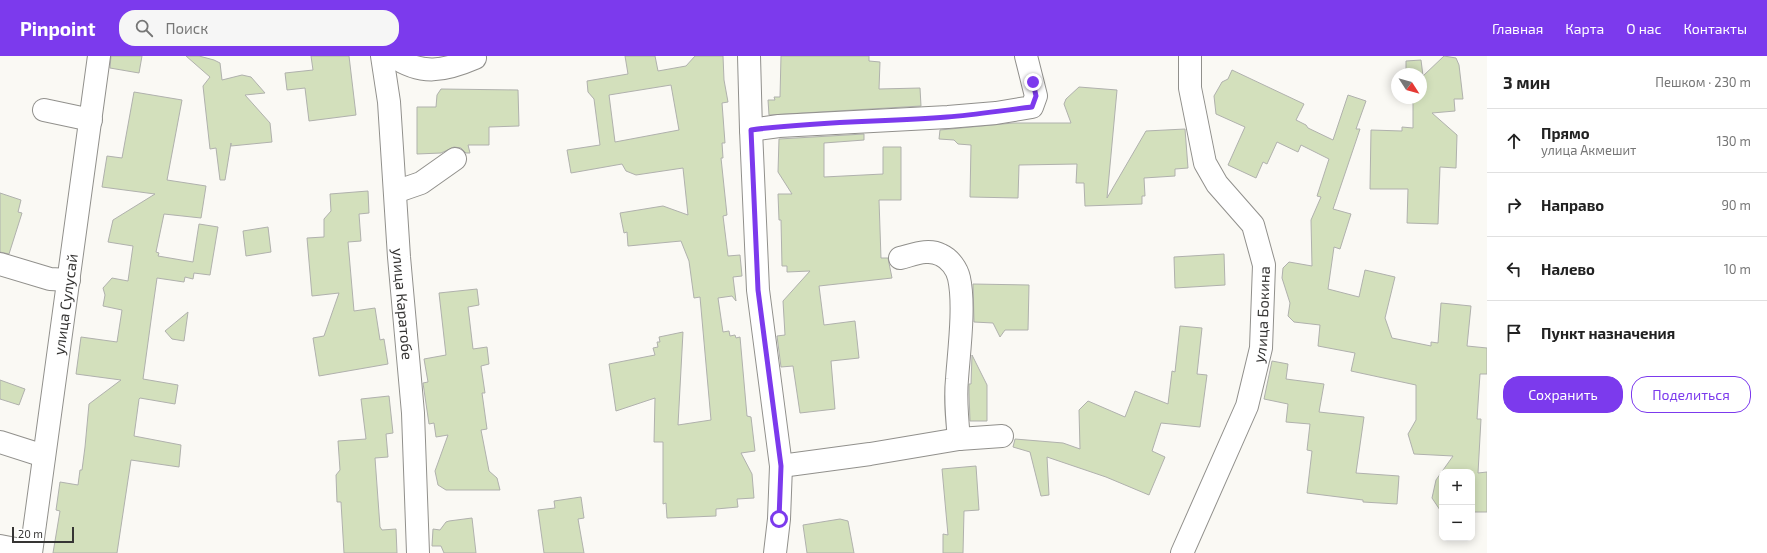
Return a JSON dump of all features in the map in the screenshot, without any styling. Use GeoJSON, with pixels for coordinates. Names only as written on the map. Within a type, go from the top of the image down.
{"type":"FeatureCollection","features":[{"type":"Feature","properties":{"kind":"street","name":"улица Сулусай"},"geometry":{"type":"LineString","coordinates":[[31,552],[99,56]]}},
{"type":"Feature","properties":{"kind":"street","name":"улица Каратобе"},"geometry":{"type":"LineString","coordinates":[[382,56],[389,102],[413,413],[418,553]]}},
{"type":"Feature","properties":{"kind":"street"},"geometry":{"type":"LineString","coordinates":[[393,56],[404,64],[419,69],[438,70],[456,66],[475,58]]}},
{"type":"Feature","properties":{"kind":"street"},"geometry":{"type":"LineString","coordinates":[[749,56],[758,290],[781,466],[779,519],[775,553]]}},
{"type":"Feature","properties":{"kind":"street"},"geometry":{"type":"LineString","coordinates":[[751,130],[779,126],[948,117],[996,113],[1032,107],[1036,96],[1026,56]]}},
{"type":"Feature","properties":{"kind":"street","name":"улица Бокина"},"geometry":{"type":"LineString","coordinates":[[1182,553],[1247,406],[1261,348],[1264,265],[1253,225],[1216,184],[1205,163],[1190,88],[1190,56]]}},
{"type":"Feature","properties":{"kind":"street"},"geometry":{"type":"LineString","coordinates":[[44,110],[91,120]]}},
{"type":"Feature","properties":{"kind":"street"},"geometry":{"type":"LineString","coordinates":[[395,192],[422,183],[455,159]]}},
{"type":"Feature","properties":{"kind":"street"},"geometry":{"type":"LineString","coordinates":[[900,258],[931,252],[941,254],[954,267],[959,278],[961,298],[957,417],[959,440]]}},
{"type":"Feature","properties":{"kind":"street"},"geometry":{"type":"LineString","coordinates":[[0,264],[50,279],[68,280]]}},
{"type":"Feature","properties":{"kind":"street"},"geometry":{"type":"LineString","coordinates":[[781,466],[959,440],[1002,436]]}},
{"type":"Feature","properties":{"kind":"street"},"geometry":{"type":"LineString","coordinates":[[0,442],[44,456]]}},
{"type":"Feature","properties":{"kind":"street"},"geometry":{"type":"LineString","coordinates":[[0,546],[31,552]]}},
{"type":"Feature","properties":{"kind":"building"},"geometry":{"type":"Polygon","coordinates":[[[111,56],[142,56],[139,73],[110,68],[111,56]]]}},
{"type":"Feature","properties":{"kind":"building"},"geometry":{"type":"Polygon","coordinates":[[[186,56],[199,56],[220,63],[222,80],[242,75],[251,77],[265,93],[245,95],[270,123],[272,142],[231,146],[231,143],[225,180],[220,180],[216,148],[210,149],[203,86],[210,77],[186,56]]]}},
{"type":"Feature","properties":{"kind":"building"},"geometry":{"type":"Polygon","coordinates":[[[311,56],[349,56],[356,115],[309,121],[305,88],[287,90],[285,73],[313,70],[311,56]]]}},
{"type":"Feature","properties":{"kind":"building"},"geometry":{"type":"Polygon","coordinates":[[[625,56],[655,56],[658,71],[686,66],[695,56],[723,56],[724,80],[728,102],[722,103],[725,143],[722,143],[723,158],[721,158],[727,215],[723,216],[728,256],[740,255],[742,276],[733,277],[736,301],[732,296],[718,298],[723,332],[729,331],[730,336],[735,335],[736,338],[740,337],[747,416],[751,417],[755,451],[741,453],[752,474],[754,498],[737,499],[738,507],[716,509],[716,516],[667,518],[666,503],[663,504],[663,442],[654,442],[655,398],[616,411],[609,364],[655,355],[653,348],[658,347],[657,342],[660,342],[659,337],[683,332],[678,425],[711,420],[700,297],[694,298],[689,261],[681,241],[628,246],[627,232],[624,233],[620,213],[663,206],[688,215],[683,168],[636,175],[626,171],[622,164],[571,173],[567,150],[600,145],[594,99],[588,92],[587,81],[628,74],[625,56]],[[671,85],[609,95],[615,142],[679,130],[671,85]]]}},
{"type":"Feature","properties":{"kind":"building"},"geometry":{"type":"Polygon","coordinates":[[[781,56],[869,56],[869,61],[880,62],[879,89],[920,88],[921,106],[769,115],[768,100],[775,100],[774,97],[780,97],[781,56]]]}},
{"type":"Feature","properties":{"kind":"building"},"geometry":{"type":"Polygon","coordinates":[[[1444,56],[1456,58],[1459,65],[1463,99],[1454,99],[1455,111],[1432,113],[1457,135],[1456,168],[1440,167],[1438,224],[1407,223],[1408,189],[1370,189],[1371,130],[1402,131],[1402,127],[1413,128],[1413,104],[1427,104],[1427,72],[1444,56]]]}},
{"type":"Feature","properties":{"kind":"building"},"geometry":{"type":"Polygon","coordinates":[[[1421,60],[1422,68],[1406,68],[1406,61],[1421,60]]]}},
{"type":"Feature","properties":{"kind":"building"},"geometry":{"type":"Polygon","coordinates":[[[1232,70],[1304,104],[1296,120],[1306,125],[1308,128],[1333,140],[1348,95],[1366,101],[1356,129],[1360,129],[1333,209],[1351,214],[1340,249],[1334,247],[1328,289],[1359,297],[1365,270],[1395,277],[1385,318],[1392,338],[1431,346],[1431,342],[1438,343],[1441,303],[1471,306],[1467,346],[1487,348],[1487,374],[1480,374],[1477,419],[1481,419],[1478,473],[1487,472],[1487,512],[1475,512],[1475,469],[1444,469],[1453,456],[1414,454],[1408,434],[1416,420],[1416,385],[1351,371],[1355,353],[1318,346],[1320,325],[1294,322],[1288,316],[1290,303],[1282,278],[1283,268],[1289,262],[1312,266],[1311,220],[1321,197],[1317,196],[1329,159],[1301,145],[1298,152],[1277,142],[1267,164],[1263,162],[1256,178],[1228,165],[1245,127],[1216,114],[1214,96],[1222,82],[1228,79],[1232,70]]]}},
{"type":"Feature","properties":{"kind":"building"},"geometry":{"type":"Polygon","coordinates":[[[1079,87],[1117,90],[1107,198],[1146,131],[1185,129],[1188,168],[1175,169],[1175,176],[1144,178],[1145,196],[1142,196],[1142,204],[1085,206],[1084,183],[1076,183],[1077,164],[1019,165],[1018,198],[970,197],[971,145],[958,144],[954,140],[939,139],[940,130],[1013,123],[1071,123],[1064,104],[1066,99],[1079,87]]]}},
{"type":"Feature","properties":{"kind":"building"},"geometry":{"type":"Polygon","coordinates":[[[441,89],[518,90],[519,126],[489,127],[489,145],[468,145],[470,153],[466,153],[461,148],[454,147],[441,153],[417,154],[417,107],[436,107],[437,95],[441,89]]]}},
{"type":"Feature","properties":{"kind":"building"},"geometry":{"type":"Polygon","coordinates":[[[134,92],[182,100],[167,180],[206,186],[201,218],[164,214],[156,252],[159,253],[158,256],[193,262],[199,224],[218,227],[210,275],[194,273],[193,279],[185,277],[184,282],[157,278],[143,379],[178,385],[175,404],[139,399],[134,436],[181,445],[179,467],[131,460],[117,553],[53,553],[60,511],[56,510],[60,482],[78,485],[80,470],[82,470],[89,404],[121,380],[76,374],[81,337],[117,342],[122,310],[103,306],[105,295],[103,288],[112,278],[128,281],[133,246],[108,242],[113,220],[155,194],[102,187],[107,156],[122,158],[134,92]]]}},
{"type":"Feature","properties":{"kind":"building"},"geometry":{"type":"Polygon","coordinates":[[[864,134],[864,140],[824,143],[824,177],[883,174],[883,147],[901,147],[901,200],[879,200],[881,258],[888,258],[892,278],[819,286],[824,325],[855,321],[859,358],[831,361],[835,409],[800,413],[793,366],[781,367],[777,336],[785,335],[783,301],[810,271],[787,272],[787,266],[782,266],[781,220],[779,220],[778,194],[792,194],[778,172],[779,139],[864,134]]]}},
{"type":"Feature","properties":{"kind":"building"},"geometry":{"type":"Polygon","coordinates":[[[368,191],[369,213],[359,214],[361,241],[348,242],[354,311],[375,308],[380,340],[384,339],[388,364],[319,376],[313,338],[324,336],[339,293],[312,296],[307,238],[324,237],[324,219],[331,211],[330,194],[368,191]]]}},
{"type":"Feature","properties":{"kind":"building"},"geometry":{"type":"Polygon","coordinates":[[[0,193],[21,200],[18,212],[22,213],[9,254],[0,252],[0,193]]]}},
{"type":"Feature","properties":{"kind":"building"},"geometry":{"type":"Polygon","coordinates":[[[268,227],[271,252],[246,256],[243,231],[268,227]]]}},
{"type":"Feature","properties":{"kind":"building"},"geometry":{"type":"Polygon","coordinates":[[[1224,254],[1225,285],[1175,288],[1174,257],[1224,254]]]}},
{"type":"Feature","properties":{"kind":"building"},"geometry":{"type":"Polygon","coordinates":[[[973,284],[1029,285],[1028,330],[1005,330],[1000,337],[993,323],[974,322],[973,284]]]}},
{"type":"Feature","properties":{"kind":"building"},"geometry":{"type":"Polygon","coordinates":[[[477,289],[479,305],[468,307],[473,349],[487,347],[489,364],[481,366],[485,393],[482,393],[487,429],[481,430],[489,471],[497,478],[500,490],[446,490],[438,485],[435,471],[448,435],[436,437],[434,423],[429,424],[423,383],[428,382],[424,359],[446,355],[439,293],[477,289]]]}},
{"type":"Feature","properties":{"kind":"building"},"geometry":{"type":"Polygon","coordinates":[[[188,312],[184,341],[172,339],[165,331],[188,312]]]}},
{"type":"Feature","properties":{"kind":"building"},"geometry":{"type":"Polygon","coordinates":[[[1180,326],[1202,328],[1197,374],[1207,375],[1200,427],[1161,423],[1152,451],[1165,457],[1149,495],[1106,477],[1047,457],[1049,495],[1041,496],[1030,452],[1013,447],[1015,439],[1063,443],[1080,449],[1079,410],[1088,401],[1125,417],[1135,391],[1168,404],[1172,371],[1175,372],[1180,326]]]}},
{"type":"Feature","properties":{"kind":"building"},"geometry":{"type":"Polygon","coordinates":[[[972,355],[987,385],[987,421],[970,421],[969,384],[971,384],[972,355]]]}},
{"type":"Feature","properties":{"kind":"building"},"geometry":{"type":"Polygon","coordinates":[[[1272,361],[1288,364],[1286,379],[1324,384],[1319,412],[1364,417],[1356,473],[1399,476],[1397,504],[1363,502],[1363,500],[1307,493],[1312,451],[1307,450],[1310,424],[1286,422],[1288,404],[1264,399],[1272,361]]]}},
{"type":"Feature","properties":{"kind":"building"},"geometry":{"type":"Polygon","coordinates":[[[0,380],[25,389],[19,405],[0,399],[0,380]]]}},
{"type":"Feature","properties":{"kind":"building"},"geometry":{"type":"Polygon","coordinates":[[[389,396],[393,433],[386,434],[388,457],[375,458],[380,527],[382,530],[396,529],[397,553],[344,553],[341,502],[337,502],[336,475],[340,470],[338,441],[366,439],[361,399],[389,396]]]}},
{"type":"Feature","properties":{"kind":"building"},"geometry":{"type":"Polygon","coordinates":[[[976,466],[979,510],[964,511],[963,553],[943,553],[943,534],[948,535],[942,469],[976,466]]]}},
{"type":"Feature","properties":{"kind":"building"},"geometry":{"type":"Polygon","coordinates":[[[1439,476],[1439,508],[1432,498],[1436,480],[1439,476]]]}},
{"type":"Feature","properties":{"kind":"building"},"geometry":{"type":"Polygon","coordinates":[[[581,497],[584,518],[578,519],[584,553],[544,553],[538,510],[555,508],[554,501],[581,497]]]}},
{"type":"Feature","properties":{"kind":"building"},"geometry":{"type":"Polygon","coordinates":[[[472,518],[476,553],[444,553],[441,546],[432,546],[433,529],[440,530],[446,522],[449,521],[472,518]]]}},
{"type":"Feature","properties":{"kind":"building"},"geometry":{"type":"Polygon","coordinates":[[[840,519],[848,521],[854,553],[807,553],[803,525],[840,519]]]}},
{"type":"Feature","properties":{"kind":"route"},"geometry":{"type":"LineString","coordinates":[[779,519],[781,466],[758,290],[751,130],[779,126],[858,123],[948,117],[996,113],[1032,107],[1036,96],[1033,82]]}}]}
